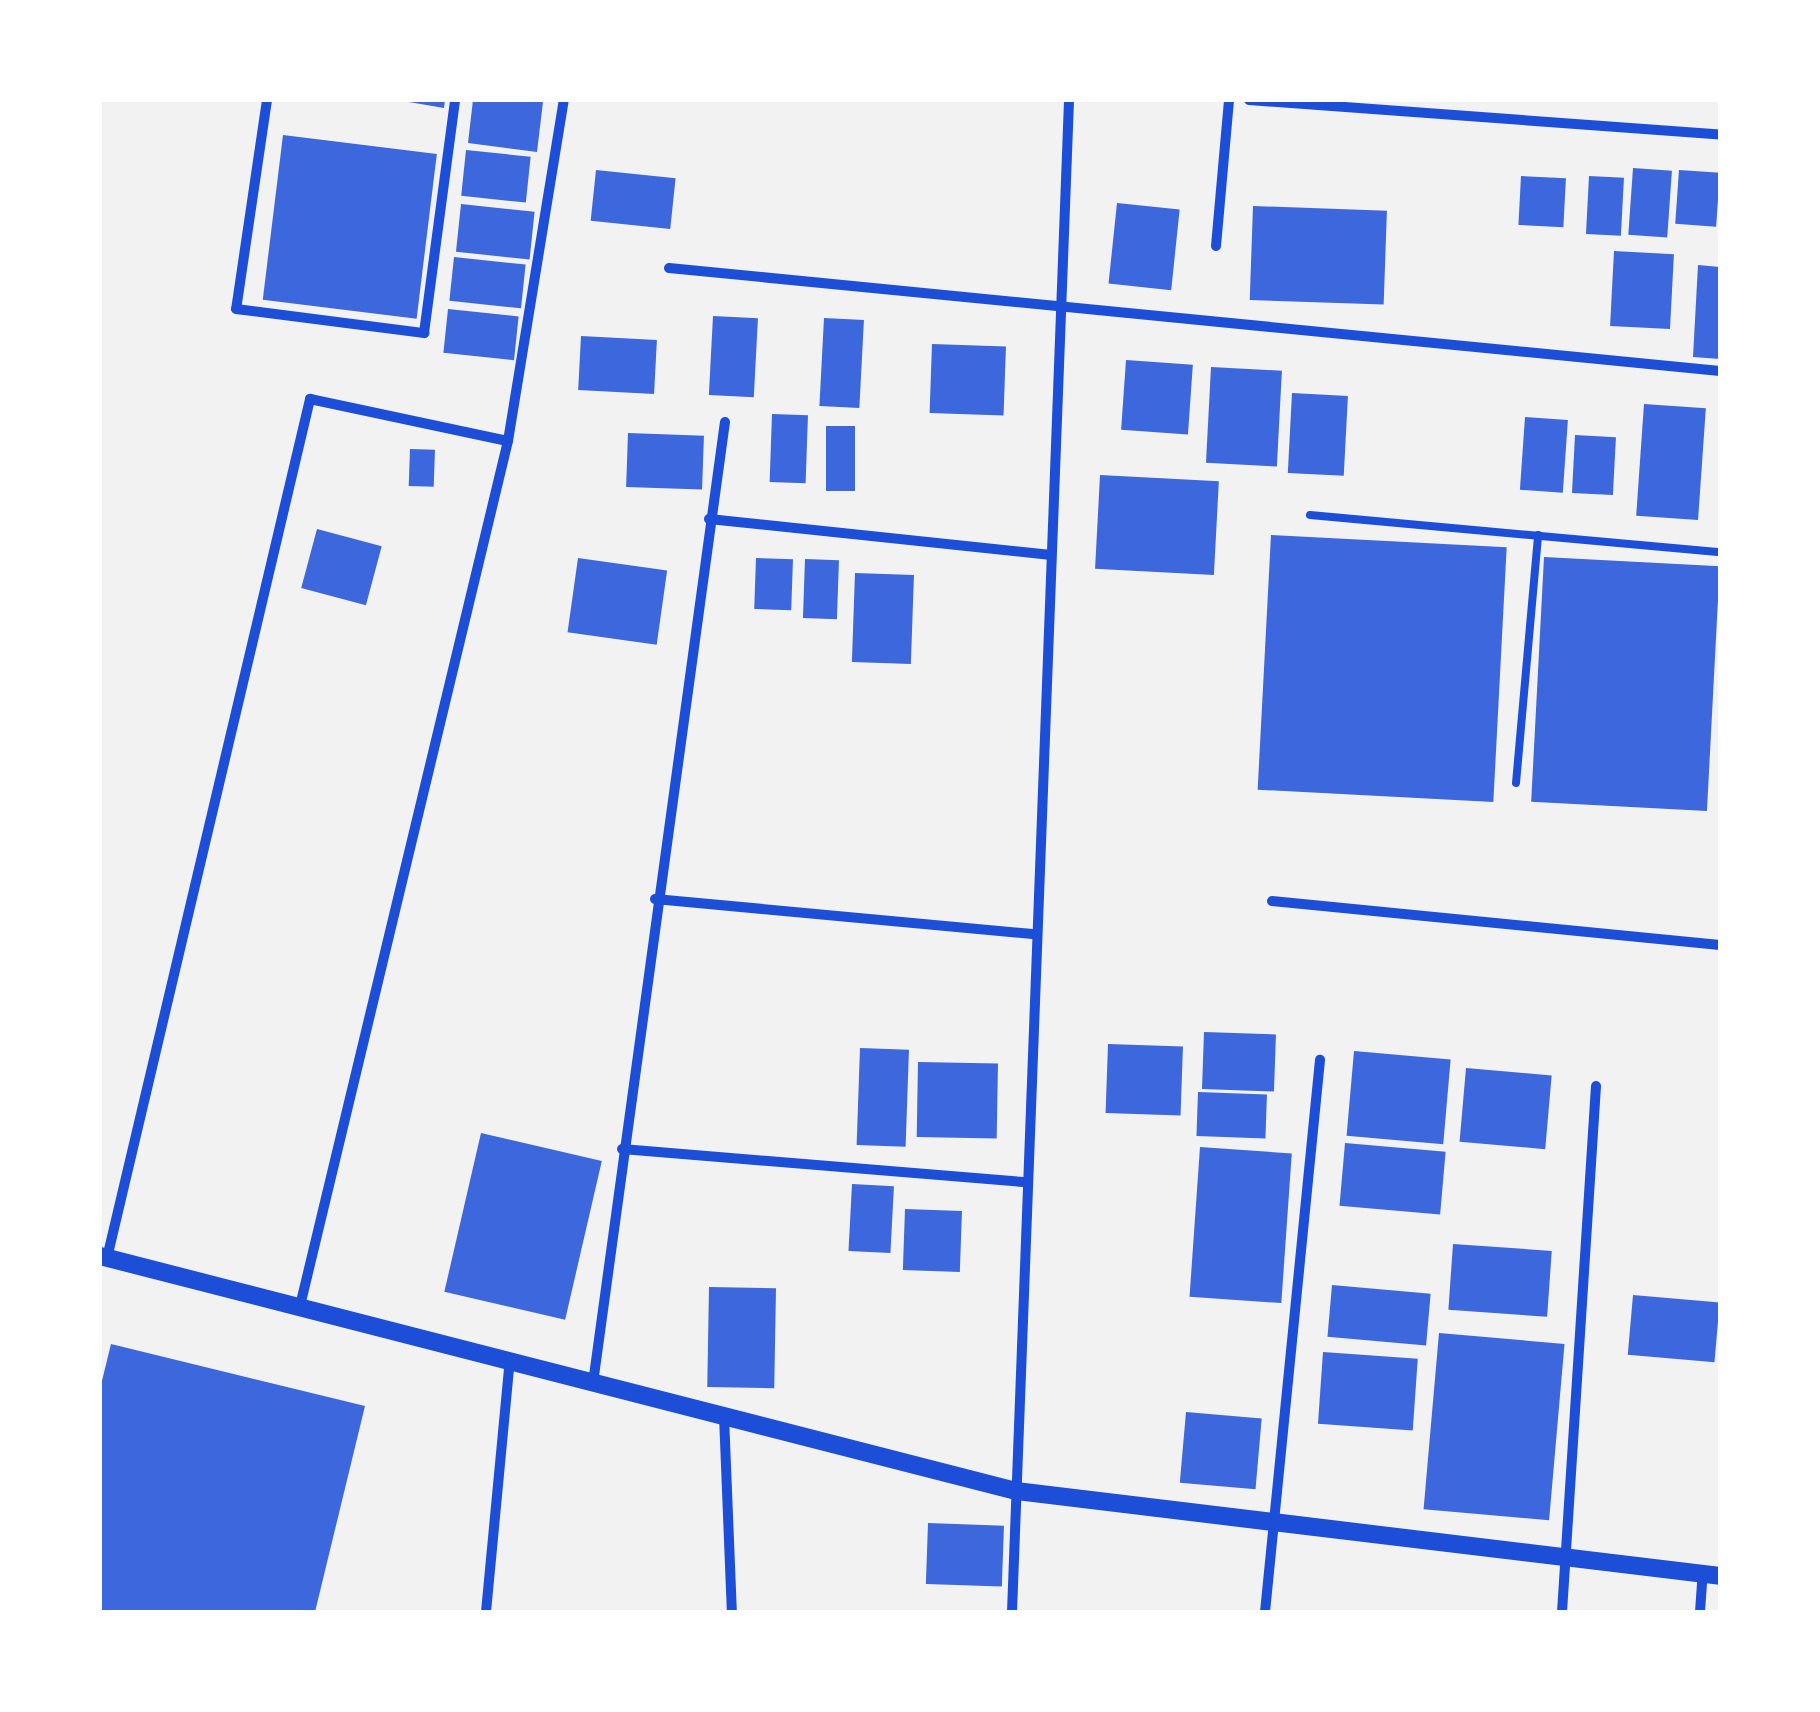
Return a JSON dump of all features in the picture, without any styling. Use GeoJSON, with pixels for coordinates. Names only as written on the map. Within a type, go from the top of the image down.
{"type":"FeatureCollection","features":[{"type":"Feature","properties":{"kind":"street"},"geometry":{"type":"LineString","coordinates":[[268,100],[236,309],[424,333],[455,100]]}},
{"type":"Feature","properties":{"kind":"street"},"geometry":{"type":"LineString","coordinates":[[300,1306],[508,441],[564,100]]}},
{"type":"Feature","properties":{"kind":"street"},"geometry":{"type":"LineString","coordinates":[[1012,1612],[1069,100]]}},
{"type":"Feature","properties":{"kind":"street"},"geometry":{"type":"LineString","coordinates":[[1216,246],[1229,100]]}},
{"type":"Feature","properties":{"kind":"street"},"geometry":{"type":"LineString","coordinates":[[1249,100],[1720,135]]}},
{"type":"Feature","properties":{"kind":"street"},"geometry":{"type":"LineString","coordinates":[[669,268],[1062,300],[1720,371]]}},
{"type":"Feature","properties":{"kind":"street"},"geometry":{"type":"LineString","coordinates":[[508,441],[310,399],[103,1257],[510,1358],[593,1383],[1016,1491],[1711,1574],[1700,1612]]}},
{"type":"Feature","properties":{"kind":"street"},"geometry":{"type":"LineString","coordinates":[[593,1383],[655,899],[725,422]]}},
{"type":"Feature","properties":{"kind":"street"},"geometry":{"type":"LineString","coordinates":[[710,519],[1051,554]]}},
{"type":"Feature","properties":{"kind":"street"},"geometry":{"type":"LineString","coordinates":[[655,899],[1035,934]]}},
{"type":"Feature","properties":{"kind":"street"},"geometry":{"type":"LineString","coordinates":[[1272,902],[1720,945]]}},
{"type":"Feature","properties":{"kind":"street"},"geometry":{"type":"LineString","coordinates":[[1265,1612],[1269,1520],[1320,1060]]}},
{"type":"Feature","properties":{"kind":"street"},"geometry":{"type":"LineString","coordinates":[[1562,1612],[1596,1086]]}},
{"type":"Feature","properties":{"kind":"street"},"geometry":{"type":"LineString","coordinates":[[622,1149],[1026,1182]]}},
{"type":"Feature","properties":{"kind":"street"},"geometry":{"type":"LineString","coordinates":[[486,1612],[510,1358]]}},
{"type":"Feature","properties":{"kind":"street"},"geometry":{"type":"LineString","coordinates":[[724,1416],[732,1612]]}},
{"type":"Feature","properties":{"kind":"lane"},"geometry":{"type":"LineString","coordinates":[[1310,515],[1720,552]]}},
{"type":"Feature","properties":{"kind":"lane"},"geometry":{"type":"LineString","coordinates":[[1516,783],[1538,536]]}},
{"type":"Feature","properties":{"kind":"building"},"geometry":{"type":"Polygon","coordinates":[[[397,100],[445,100],[444,108],[397,100]]]}},
{"type":"Feature","properties":{"kind":"building"},"geometry":{"type":"Polygon","coordinates":[[[473,100],[543,102],[537,152],[468,143],[473,100]]]}},
{"type":"Feature","properties":{"kind":"building"},"geometry":{"type":"Polygon","coordinates":[[[283,135],[437,154],[417,319],[263,300],[283,135]]]}},
{"type":"Feature","properties":{"kind":"building"},"geometry":{"type":"Polygon","coordinates":[[[466,150],[531,157],[526,203],[461,196],[466,150]]]}},
{"type":"Feature","properties":{"kind":"building"},"geometry":{"type":"Polygon","coordinates":[[[1633,168],[1672,171],[1667,238],[1628,235],[1633,168]]]}},
{"type":"Feature","properties":{"kind":"building"},"geometry":{"type":"Polygon","coordinates":[[[596,170],[676,178],[670,229],[591,221],[596,170]]]}},
{"type":"Feature","properties":{"kind":"building"},"geometry":{"type":"Polygon","coordinates":[[[1679,170],[1720,173],[1716,227],[1675,224],[1679,170]]]}},
{"type":"Feature","properties":{"kind":"building"},"geometry":{"type":"Polygon","coordinates":[[[1521,176],[1566,178],[1563,227],[1518,225],[1521,176]]]}},
{"type":"Feature","properties":{"kind":"building"},"geometry":{"type":"Polygon","coordinates":[[[1589,176],[1624,178],[1621,236],[1586,234],[1589,176]]]}},
{"type":"Feature","properties":{"kind":"building"},"geometry":{"type":"Polygon","coordinates":[[[1117,203],[1180,210],[1171,290],[1109,284],[1117,203]]]}},
{"type":"Feature","properties":{"kind":"building"},"geometry":{"type":"Polygon","coordinates":[[[461,204],[535,212],[530,259],[456,252],[461,204]]]}},
{"type":"Feature","properties":{"kind":"building"},"geometry":{"type":"Polygon","coordinates":[[[1253,206],[1387,211],[1384,305],[1250,300],[1253,206]]]}},
{"type":"Feature","properties":{"kind":"building"},"geometry":{"type":"Polygon","coordinates":[[[1614,251],[1674,254],[1670,329],[1610,326],[1614,251]]]}},
{"type":"Feature","properties":{"kind":"building"},"geometry":{"type":"Polygon","coordinates":[[[454,257],[526,265],[521,308],[449,301],[454,257]]]}},
{"type":"Feature","properties":{"kind":"building"},"geometry":{"type":"Polygon","coordinates":[[[1698,265],[1720,267],[1720,359],[1693,357],[1698,265]]]}},
{"type":"Feature","properties":{"kind":"building"},"geometry":{"type":"Polygon","coordinates":[[[448,309],[519,316],[514,360],[443,353],[448,309]]]}},
{"type":"Feature","properties":{"kind":"building"},"geometry":{"type":"Polygon","coordinates":[[[713,316],[758,318],[754,397],[709,395],[713,316]]]}},
{"type":"Feature","properties":{"kind":"building"},"geometry":{"type":"Polygon","coordinates":[[[824,318],[864,320],[859,408],[819,406],[824,318]]]}},
{"type":"Feature","properties":{"kind":"building"},"geometry":{"type":"Polygon","coordinates":[[[581,336],[657,340],[654,394],[578,390],[581,336]]]}},
{"type":"Feature","properties":{"kind":"building"},"geometry":{"type":"Polygon","coordinates":[[[932,344],[1006,347],[1004,416],[930,413],[932,344]]]}},
{"type":"Feature","properties":{"kind":"building"},"geometry":{"type":"Polygon","coordinates":[[[1126,360],[1193,365],[1188,435],[1121,430],[1126,360]]]}},
{"type":"Feature","properties":{"kind":"building"},"geometry":{"type":"Polygon","coordinates":[[[1211,367],[1282,371],[1277,467],[1206,463],[1211,367]]]}},
{"type":"Feature","properties":{"kind":"building"},"geometry":{"type":"Polygon","coordinates":[[[1292,393],[1348,396],[1344,476],[1288,473],[1292,393]]]}},
{"type":"Feature","properties":{"kind":"building"},"geometry":{"type":"Polygon","coordinates":[[[1644,404],[1706,408],[1698,520],[1636,516],[1644,404]]]}},
{"type":"Feature","properties":{"kind":"building"},"geometry":{"type":"Polygon","coordinates":[[[772,414],[808,415],[806,483],[770,482],[772,414]]]}},
{"type":"Feature","properties":{"kind":"building"},"geometry":{"type":"Polygon","coordinates":[[[1525,417],[1568,420],[1563,493],[1520,490],[1525,417]]]}},
{"type":"Feature","properties":{"kind":"building"},"geometry":{"type":"Polygon","coordinates":[[[826,426],[855,426],[855,491],[826,491],[826,426]]]}},
{"type":"Feature","properties":{"kind":"building"},"geometry":{"type":"Polygon","coordinates":[[[628,433],[704,436],[702,490],[626,487],[628,433]]]}},
{"type":"Feature","properties":{"kind":"building"},"geometry":{"type":"Polygon","coordinates":[[[1575,435],[1616,437],[1613,495],[1572,493],[1575,435]]]}},
{"type":"Feature","properties":{"kind":"building"},"geometry":{"type":"Polygon","coordinates":[[[410,449],[435,450],[434,487],[409,486],[410,449]]]}},
{"type":"Feature","properties":{"kind":"building"},"geometry":{"type":"Polygon","coordinates":[[[1100,475],[1219,481],[1214,575],[1095,569],[1100,475]]]}},
{"type":"Feature","properties":{"kind":"building"},"geometry":{"type":"Polygon","coordinates":[[[317,529],[382,546],[366,605],[301,588],[317,529]]]}},
{"type":"Feature","properties":{"kind":"building"},"geometry":{"type":"Polygon","coordinates":[[[1271,535],[1507,547],[1493,802],[1258,790],[1271,535]]]}},
{"type":"Feature","properties":{"kind":"building"},"geometry":{"type":"Polygon","coordinates":[[[1544,557],[1720,566],[1707,811],[1531,802],[1544,557]]]}},
{"type":"Feature","properties":{"kind":"building"},"geometry":{"type":"Polygon","coordinates":[[[578,558],[667,571],[657,645],[568,632],[578,558]]]}},
{"type":"Feature","properties":{"kind":"building"},"geometry":{"type":"Polygon","coordinates":[[[756,558],[793,559],[791,610],[754,609],[756,558]]]}},
{"type":"Feature","properties":{"kind":"building"},"geometry":{"type":"Polygon","coordinates":[[[805,559],[839,560],[837,619],[803,618],[805,559]]]}},
{"type":"Feature","properties":{"kind":"building"},"geometry":{"type":"Polygon","coordinates":[[[855,573],[914,575],[911,664],[852,662],[855,573]]]}},
{"type":"Feature","properties":{"kind":"building"},"geometry":{"type":"Polygon","coordinates":[[[1204,1032],[1276,1035],[1274,1091],[1202,1089],[1204,1032]]]}},
{"type":"Feature","properties":{"kind":"building"},"geometry":{"type":"Polygon","coordinates":[[[1108,1044],[1183,1047],[1181,1116],[1106,1113],[1108,1044]]]}},
{"type":"Feature","properties":{"kind":"building"},"geometry":{"type":"Polygon","coordinates":[[[860,1048],[909,1050],[906,1147],[857,1145],[860,1048]]]}},
{"type":"Feature","properties":{"kind":"building"},"geometry":{"type":"Polygon","coordinates":[[[1354,1051],[1451,1059],[1443,1144],[1347,1136],[1354,1051]]]}},
{"type":"Feature","properties":{"kind":"building"},"geometry":{"type":"Polygon","coordinates":[[[918,1062],[998,1063],[997,1138],[917,1137],[918,1062]]]}},
{"type":"Feature","properties":{"kind":"building"},"geometry":{"type":"Polygon","coordinates":[[[1466,1068],[1552,1075],[1545,1149],[1460,1142],[1466,1068]]]}},
{"type":"Feature","properties":{"kind":"building"},"geometry":{"type":"Polygon","coordinates":[[[1198,1092],[1267,1094],[1265,1138],[1196,1136],[1198,1092]]]}},
{"type":"Feature","properties":{"kind":"building"},"geometry":{"type":"Polygon","coordinates":[[[481,1133],[602,1161],[565,1320],[444,1292],[481,1133]]]}},
{"type":"Feature","properties":{"kind":"building"},"geometry":{"type":"Polygon","coordinates":[[[1345,1143],[1446,1152],[1440,1215],[1340,1206],[1345,1143]]]}},
{"type":"Feature","properties":{"kind":"building"},"geometry":{"type":"Polygon","coordinates":[[[1200,1147],[1292,1153],[1281,1303],[1190,1297],[1200,1147]]]}},
{"type":"Feature","properties":{"kind":"building"},"geometry":{"type":"Polygon","coordinates":[[[852,1184],[894,1186],[890,1253],[848,1251],[852,1184]]]}},
{"type":"Feature","properties":{"kind":"building"},"geometry":{"type":"Polygon","coordinates":[[[905,1209],[962,1211],[960,1272],[903,1270],[905,1209]]]}},
{"type":"Feature","properties":{"kind":"building"},"geometry":{"type":"Polygon","coordinates":[[[1453,1244],[1552,1251],[1547,1317],[1448,1310],[1453,1244]]]}},
{"type":"Feature","properties":{"kind":"building"},"geometry":{"type":"Polygon","coordinates":[[[1332,1285],[1431,1294],[1426,1345],[1327,1337],[1332,1285]]]}},
{"type":"Feature","properties":{"kind":"building"},"geometry":{"type":"Polygon","coordinates":[[[709,1287],[776,1288],[774,1388],[707,1387],[709,1287]]]}},
{"type":"Feature","properties":{"kind":"building"},"geometry":{"type":"Polygon","coordinates":[[[1633,1295],[1720,1303],[1714,1362],[1628,1355],[1633,1295]]]}},
{"type":"Feature","properties":{"kind":"building"},"geometry":{"type":"Polygon","coordinates":[[[1439,1333],[1565,1344],[1549,1520],[1424,1509],[1439,1333]]]}},
{"type":"Feature","properties":{"kind":"building"},"geometry":{"type":"Polygon","coordinates":[[[111,1344],[365,1406],[315,1612],[100,1612],[100,1389],[111,1344]]]}},
{"type":"Feature","properties":{"kind":"building"},"geometry":{"type":"Polygon","coordinates":[[[1323,1352],[1418,1359],[1413,1430],[1318,1424],[1323,1352]]]}},
{"type":"Feature","properties":{"kind":"building"},"geometry":{"type":"Polygon","coordinates":[[[1186,1412],[1262,1419],[1256,1489],[1180,1483],[1186,1412]]]}},
{"type":"Feature","properties":{"kind":"building"},"geometry":{"type":"Polygon","coordinates":[[[928,1523],[1004,1526],[1002,1587],[926,1584],[928,1523]]]}}]}
